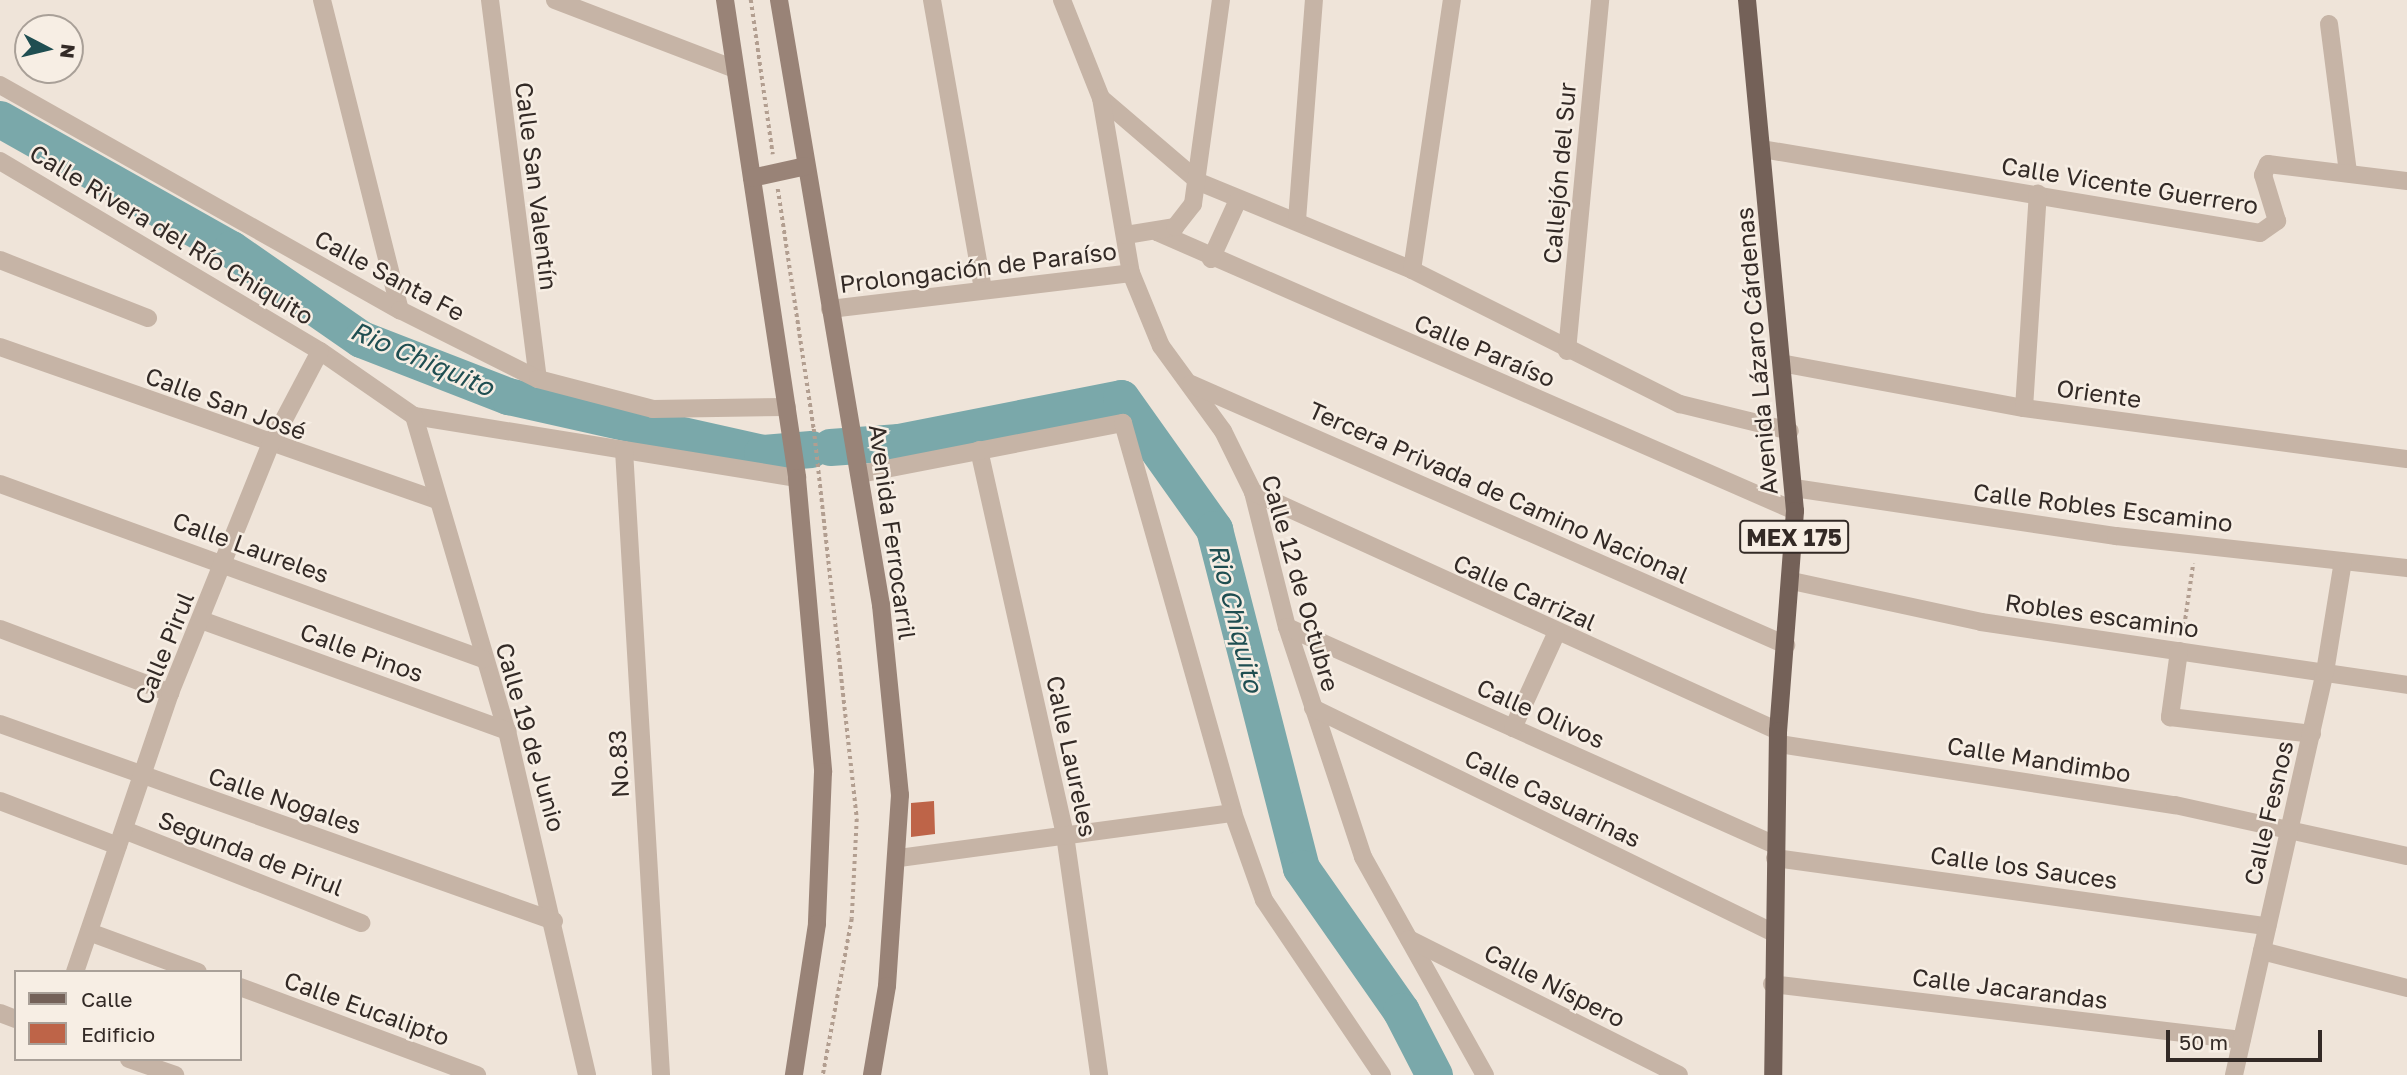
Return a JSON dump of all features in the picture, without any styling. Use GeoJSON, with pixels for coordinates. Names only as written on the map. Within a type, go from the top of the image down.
{"type":"FeatureCollection","features":[{"type":"Feature","properties":{"kind":"main road"},"geometry":{"type":"LineString","coordinates":[[725,0],[796,470],[823,849],[794,1075]]}},
{"type":"Feature","properties":{"kind":"main road","name":"Avenida Ferrocarril"},"geometry":{"type":"LineString","coordinates":[[779,0],[830,309],[852,420],[883,619],[899,858],[872,1075]]}},
{"type":"Feature","properties":{"kind":"main road","name":"Avenida Lázaro Cárdenas"},"geometry":{"type":"LineString","coordinates":[[1748,0],[1786,364],[1795,511],[1779,738],[1772,932],[1773,1075]]}},
{"type":"Feature","properties":{"kind":"main road"},"geometry":{"type":"LineString","coordinates":[[752,178],[806,166]]}},
{"type":"Feature","properties":{"kind":"street"},"geometry":{"type":"LineString","coordinates":[[322,0],[400,310]]}},
{"type":"Feature","properties":{"kind":"street","name":"Calle San Valentín"},"geometry":{"type":"LineString","coordinates":[[490,0],[538,379]]}},
{"type":"Feature","properties":{"kind":"street"},"geometry":{"type":"LineString","coordinates":[[555,0],[735,69]]}},
{"type":"Feature","properties":{"kind":"street"},"geometry":{"type":"LineString","coordinates":[[932,0],[983,288]]}},
{"type":"Feature","properties":{"kind":"street","name":"Calle 12 de Octubre"},"geometry":{"type":"LineString","coordinates":[[1062,0],[1101,98],[1131,273],[1161,346],[1191,384],[1253,492],[1287,627],[1363,857],[1485,1075]]}},
{"type":"Feature","properties":{"kind":"street"},"geometry":{"type":"LineString","coordinates":[[1126,235],[1157,232],[1186,219],[1199,182],[1221,0]]}},
{"type":"Feature","properties":{"kind":"street"},"geometry":{"type":"LineString","coordinates":[[1297,220],[1314,0]]}},
{"type":"Feature","properties":{"kind":"street"},"geometry":{"type":"LineString","coordinates":[[1412,270],[1452,0]]}},
{"type":"Feature","properties":{"kind":"street","name":"Callejón del Sur"},"geometry":{"type":"LineString","coordinates":[[1567,351],[1600,0]]}},
{"type":"Feature","properties":{"kind":"street"},"geometry":{"type":"LineString","coordinates":[[2329,24],[2348,173]]}},
{"type":"Feature","properties":{"kind":"street","name":"Calle Santa Fe"},"geometry":{"type":"LineString","coordinates":[[0,85],[400,310],[538,379],[653,409],[788,414]]}},
{"type":"Feature","properties":{"kind":"street","name":"Calle 12 de Octubre"},"geometry":{"type":"LineString","coordinates":[[1101,98],[1199,182],[1237,202],[1297,220],[1412,270],[1567,351],[1680,404],[1790,431]]}},
{"type":"Feature","properties":{"kind":"street","name":"Calle Vicente Guerrero"},"geometry":{"type":"LineString","coordinates":[[1762,149],[1895,174],[2038,193],[2260,233],[2277,221],[2263,175],[2268,164],[2407,181]]}},
{"type":"Feature","properties":{"kind":"street","name":"Calle Rivera del Río Chiquito"},"geometry":{"type":"LineString","coordinates":[[0,161],[320,351],[414,416],[624,450],[796,470]]}},
{"type":"Feature","properties":{"kind":"street"},"geometry":{"type":"LineString","coordinates":[[2024,408],[2038,193]]}},
{"type":"Feature","properties":{"kind":"street"},"geometry":{"type":"LineString","coordinates":[[1210,259],[1237,202]]}},
{"type":"Feature","properties":{"kind":"street","name":"Calle Paraíso"},"geometry":{"type":"LineString","coordinates":[[1157,232],[1210,259],[1795,511]]}},
{"type":"Feature","properties":{"kind":"street"},"geometry":{"type":"LineString","coordinates":[[0,260],[148,318]]}},
{"type":"Feature","properties":{"kind":"street","name":"Prolongación de Paraíso"},"geometry":{"type":"LineString","coordinates":[[830,309],[983,288],[1131,273]]}},
{"type":"Feature","properties":{"kind":"street","name":"Calle San José"},"geometry":{"type":"LineString","coordinates":[[0,347],[270,446],[437,500]]}},
{"type":"Feature","properties":{"kind":"street","name":"Calle Pirul"},"geometry":{"type":"LineString","coordinates":[[76,970],[170,693],[270,446],[320,351]]}},
{"type":"Feature","properties":{"kind":"street","name":"Oriente"},"geometry":{"type":"LineString","coordinates":[[1786,364],[2024,408],[2407,459]]}},
{"type":"Feature","properties":{"kind":"street","name":"Tercera Privada de Camino Nacional"},"geometry":{"type":"LineString","coordinates":[[1191,384],[1786,645]]}},
{"type":"Feature","properties":{"kind":"street","name":"Calle 19 de Junio"},"geometry":{"type":"LineString","coordinates":[[414,416],[507,731],[554,921],[587,1075]]}},
{"type":"Feature","properties":{"kind":"street"},"geometry":{"type":"LineString","coordinates":[[859,468],[979,450],[1124,423],[1233,813],[1264,900],[1382,1075]]}},
{"type":"Feature","properties":{"kind":"street","name":"No.83"},"geometry":{"type":"LineString","coordinates":[[624,450],[661,1075]]}},
{"type":"Feature","properties":{"kind":"street","name":"Calle Laureles"},"geometry":{"type":"LineString","coordinates":[[979,450],[1065,835],[1099,1075]]}},
{"type":"Feature","properties":{"kind":"street","name":"Calle Laureles"},"geometry":{"type":"LineString","coordinates":[[0,485],[224,563],[484,659]]}},
{"type":"Feature","properties":{"kind":"street","name":"Calle Robles Escamino"},"geometry":{"type":"LineString","coordinates":[[1794,488],[2196,545],[2407,568]]}},
{"type":"Feature","properties":{"kind":"street","name":"Calle Carrizal"},"geometry":{"type":"LineString","coordinates":[[1253,492],[1779,738]]}},
{"type":"Feature","properties":{"kind":"street","name":"Calle Fesnos"},"geometry":{"type":"LineString","coordinates":[[2234,1075],[2312,734],[2343,561]]}},
{"type":"Feature","properties":{"kind":"street","name":"Robles escamino"},"geometry":{"type":"LineString","coordinates":[[1792,581],[1981,622],[2407,685]]}},
{"type":"Feature","properties":{"kind":"street","name":"Calle Pinos"},"geometry":{"type":"LineString","coordinates":[[201,620],[507,731]]}},
{"type":"Feature","properties":{"kind":"street","name":"Calle Olivos"},"geometry":{"type":"LineString","coordinates":[[1287,627],[1513,728],[1775,851]]}},
{"type":"Feature","properties":{"kind":"street"},"geometry":{"type":"LineString","coordinates":[[0,629],[170,693]]}},
{"type":"Feature","properties":{"kind":"street"},"geometry":{"type":"LineString","coordinates":[[1513,728],[1556,634]]}},
{"type":"Feature","properties":{"kind":"street"},"geometry":{"type":"LineString","coordinates":[[2179,651],[2170,717],[2312,734]]}},
{"type":"Feature","properties":{"kind":"street","name":"Calle Casuarinas"},"geometry":{"type":"LineString","coordinates":[[1313,708],[1772,932]]}},
{"type":"Feature","properties":{"kind":"street","name":"Calle Nogales"},"geometry":{"type":"LineString","coordinates":[[0,724],[554,921]]}},
{"type":"Feature","properties":{"kind":"street","name":"Calle Mandimbo"},"geometry":{"type":"LineString","coordinates":[[1779,738],[2175,806],[2288,834]]}},
{"type":"Feature","properties":{"kind":"street","name":"Segunda de Pirul"},"geometry":{"type":"LineString","coordinates":[[0,801],[121,838],[361,923]]}},
{"type":"Feature","properties":{"kind":"street"},"geometry":{"type":"LineString","coordinates":[[899,858],[1233,813]]}},
{"type":"Feature","properties":{"kind":"street"},"geometry":{"type":"LineString","coordinates":[[2288,834],[2407,856]]}},
{"type":"Feature","properties":{"kind":"street","name":"Calle los Sauces"},"geometry":{"type":"LineString","coordinates":[[1775,851],[2267,926]]}},
{"type":"Feature","properties":{"kind":"street"},"geometry":{"type":"LineString","coordinates":[[89,932],[193,970]]}},
{"type":"Feature","properties":{"kind":"street","name":"Calle Níspero"},"geometry":{"type":"LineString","coordinates":[[1409,939],[1679,1075]]}},
{"type":"Feature","properties":{"kind":"street"},"geometry":{"type":"LineString","coordinates":[[2262,951],[2407,988]]}},
{"type":"Feature","properties":{"kind":"street","name":"Calle Jacarandas"},"geometry":{"type":"LineString","coordinates":[[1772,984],[2242,1040]]}},
{"type":"Feature","properties":{"kind":"street","name":"Calle Eucalipto"},"geometry":{"type":"LineString","coordinates":[[242,988],[477,1075]]}},
{"type":"Feature","properties":{"kind":"street"},"geometry":{"type":"LineString","coordinates":[[135,1061],[175,1075]]}},
{"type":"Feature","properties":{"kind":"path"},"geometry":{"type":"LineString","coordinates":[[2179,651],[2196,545]]}},
{"type":"Feature","properties":{"kind":"building"},"geometry":{"type":"Polygon","coordinates":[[[934,801],[935,834],[911,837],[911,803],[934,801]]]}},
{"type":"Feature","properties":{"kind":"waterway","name":"Rio Chiquito"},"geometry":{"type":"LineString","coordinates":[[0,119],[231,249],[361,339],[508,396],[762,453],[811,449]]}},
{"type":"Feature","properties":{"kind":"waterway","name":"Rio Chiquito"},"geometry":{"type":"LineString","coordinates":[[830,447],[899,442],[1121,398],[1214,529],[1301,868],[1401,1011],[1434,1075]]}}]}
